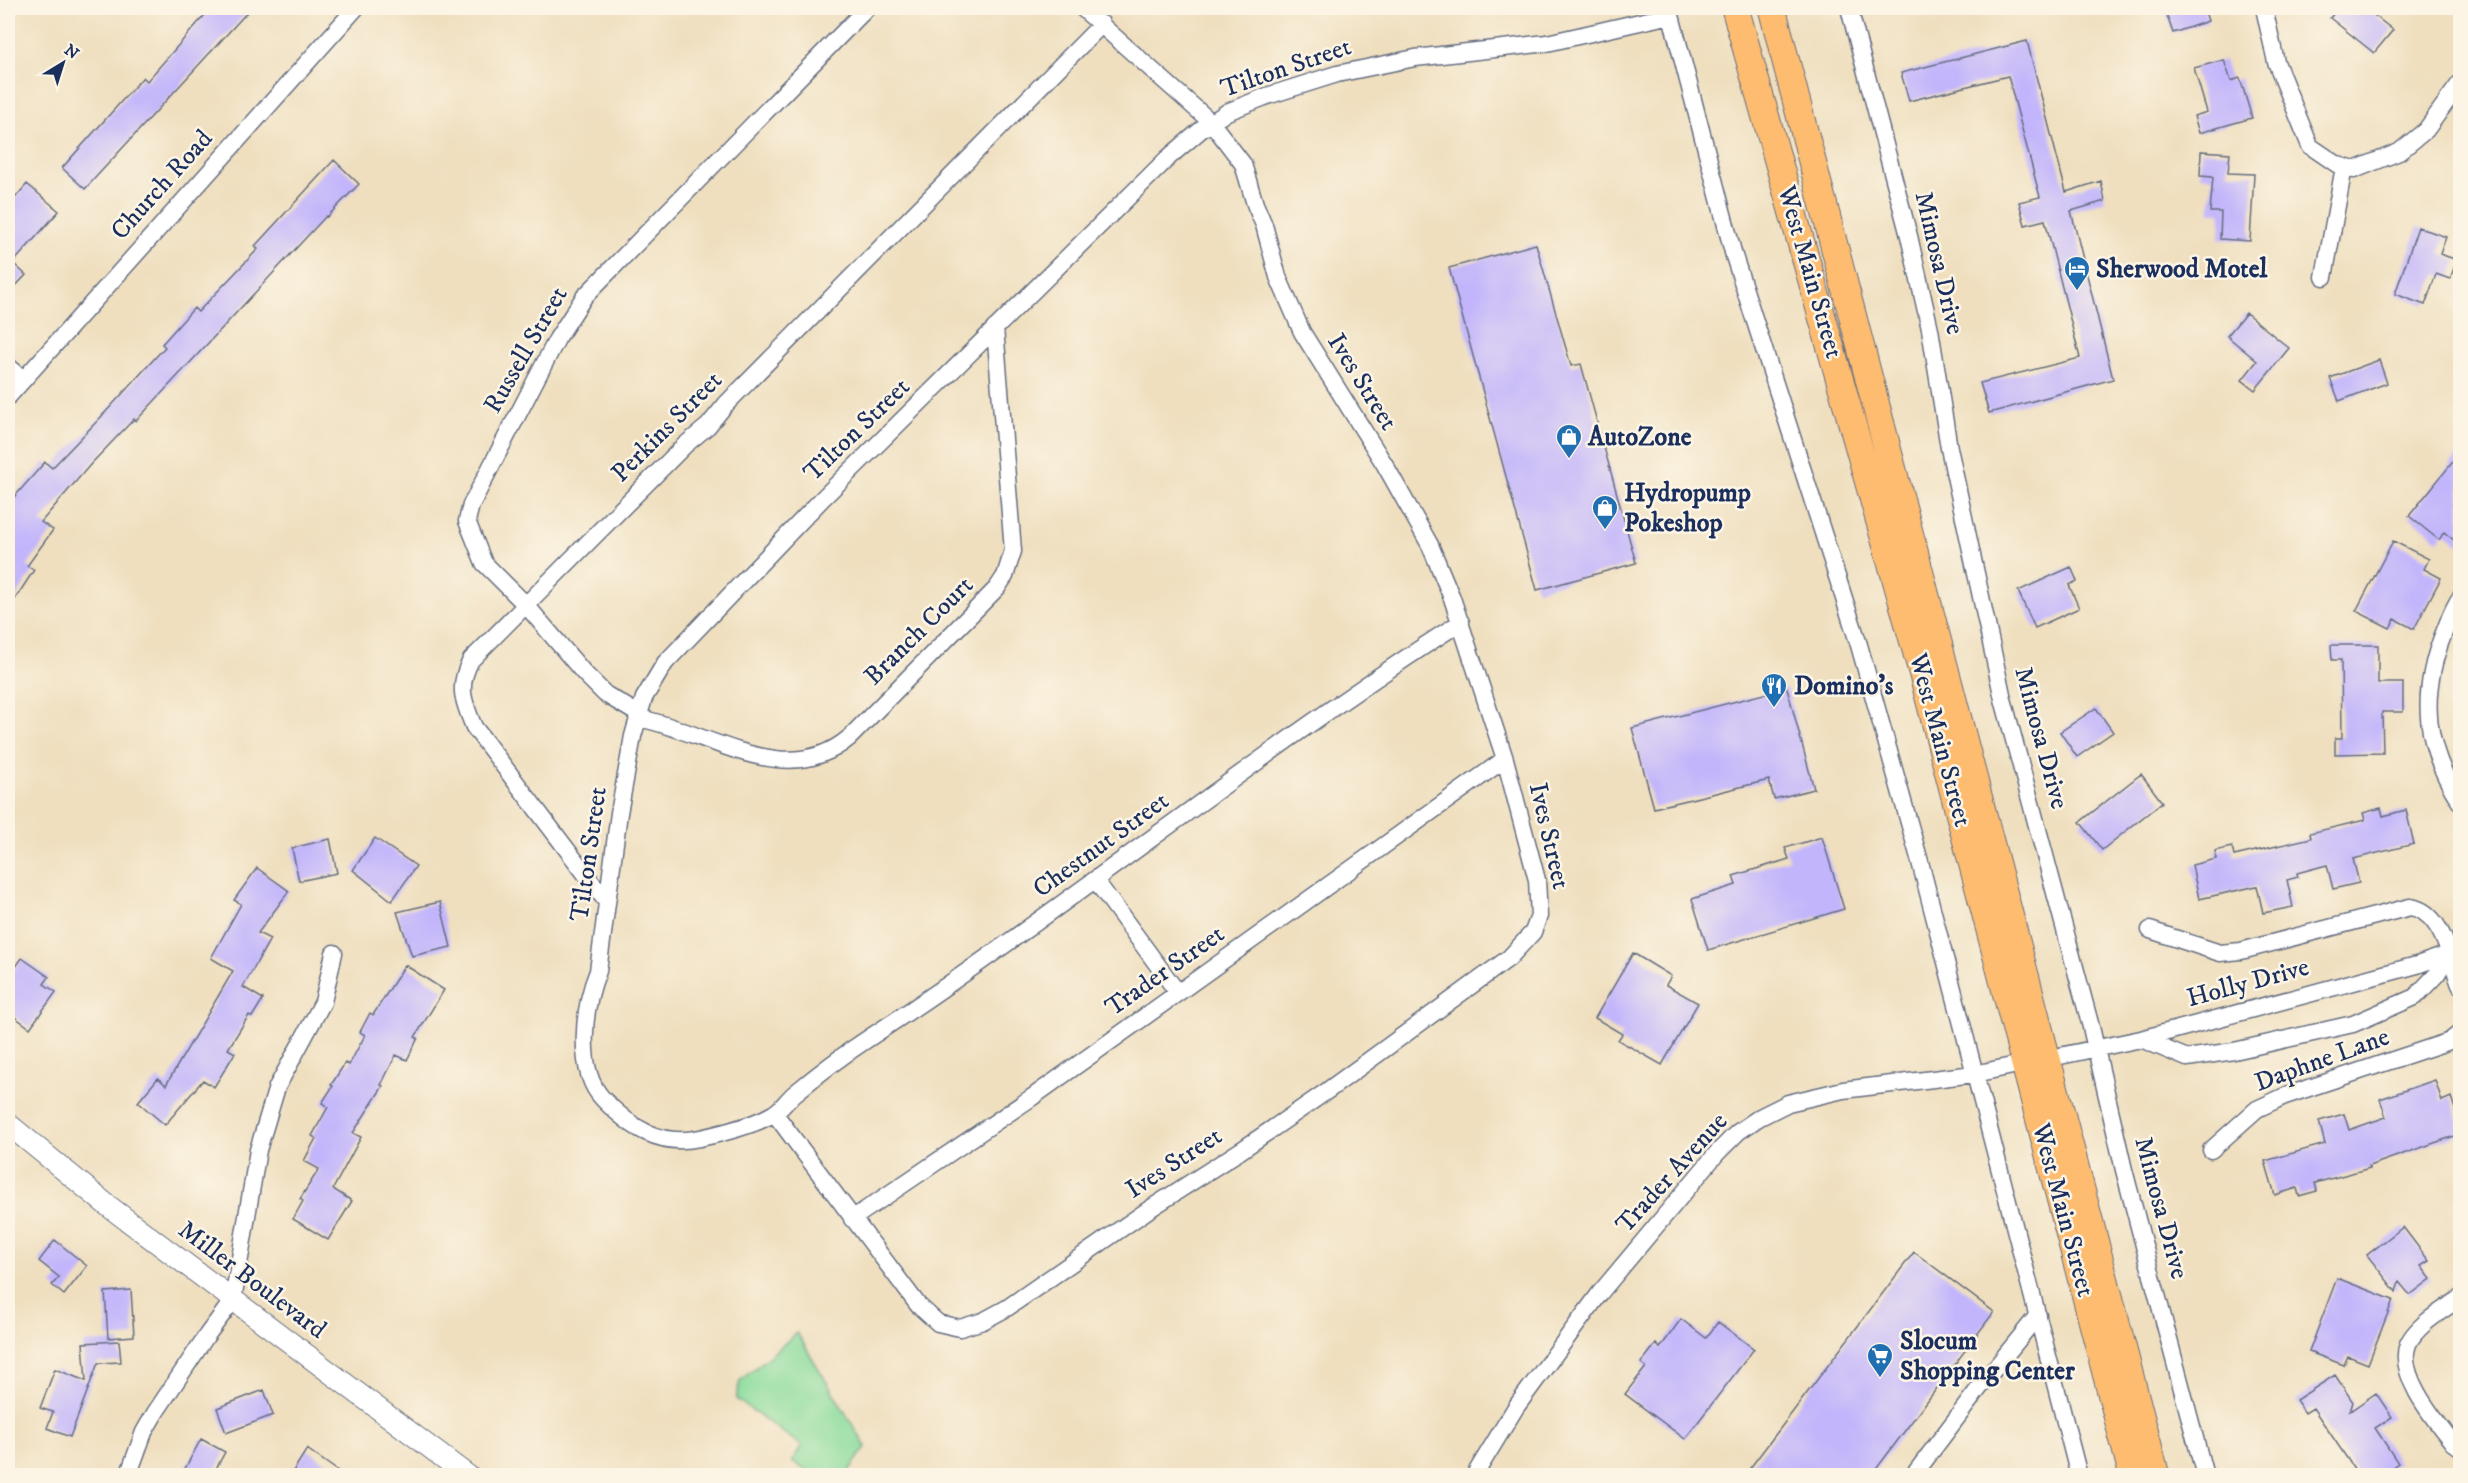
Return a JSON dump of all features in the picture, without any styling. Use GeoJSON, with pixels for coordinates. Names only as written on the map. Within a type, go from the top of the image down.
{"type":"FeatureCollection","features":[{"type":"Feature","properties":{"kind":"main road","name":"West Main Street"},"geometry":{"type":"LineString","coordinates":[[1735,8],[1923,675],[2156,1476]]}},
{"type":"Feature","properties":{"kind":"main road","name":"West Main Street"},"geometry":{"type":"LineString","coordinates":[[1772,8],[2035,1061],[2133,1476]]}},
{"type":"Feature","properties":{"kind":"street","name":"Church Road"},"geometry":{"type":"LineString","coordinates":[[8,398],[356,8]]}},
{"type":"Feature","properties":{"kind":"street","name":"Russell Street"},"geometry":{"type":"LineString","coordinates":[[638,718],[635,711],[605,693],[591,680],[526,605],[484,563],[467,521],[471,505],[557,339],[584,297],[867,8]]}},
{"type":"Feature","properties":{"kind":"street"},"geometry":{"type":"LineString","coordinates":[[1082,8],[1102,24]]}},
{"type":"Feature","properties":{"kind":"street","name":"Mimosa Drive"},"geometry":{"type":"LineString","coordinates":[[1849,8],[1927,318],[1953,470],[2003,699],[2096,1049],[2124,1170],[2205,1476]]}},
{"type":"Feature","properties":{"kind":"street"},"geometry":{"type":"LineString","coordinates":[[2264,8],[2276,62],[2310,147],[2344,167],[2354,170],[2384,159],[2406,147],[2426,130],[2460,83]]}},
{"type":"Feature","properties":{"kind":"street"},"geometry":{"type":"LineString","coordinates":[[1670,11],[1734,256],[1859,645],[1919,858],[2079,1476]]}},
{"type":"Feature","properties":{"kind":"street","name":"Tilton Street"},"geometry":{"type":"LineString","coordinates":[[775,1113],[699,1138],[675,1141],[658,1138],[631,1126],[593,1089],[584,1058],[619,813],[638,718],[644,698],[665,663],[822,499],[1168,157],[1211,122],[1267,96],[1362,67],[1415,58],[1547,43],[1670,11]]}},
{"type":"Feature","properties":{"kind":"street","name":"Perkins Street"},"geometry":{"type":"LineString","coordinates":[[606,901],[482,739],[463,701],[461,687],[471,660],[685,445],[708,426],[726,404],[1102,24]]}},
{"type":"Feature","properties":{"kind":"street","name":"Ives Street"},"geometry":{"type":"LineString","coordinates":[[775,1113],[852,1219],[928,1316],[949,1327],[971,1326],[1007,1308],[1148,1210],[1327,1091],[1509,958],[1533,932],[1539,916],[1537,880],[1504,759],[1461,622],[1416,519],[1302,332],[1278,278],[1264,225],[1243,164],[1211,122],[1102,24]]}},
{"type":"Feature","properties":{"kind":"street"},"geometry":{"type":"LineString","coordinates":[[2324,277],[2344,167]]}},
{"type":"Feature","properties":{"kind":"street","name":"Branch Court"},"geometry":{"type":"LineString","coordinates":[[638,718],[654,721],[738,750],[790,762],[822,757],[849,738],[985,601],[1005,576],[1013,551],[995,328]]}},
{"type":"Feature","properties":{"kind":"street"},"geometry":{"type":"LineString","coordinates":[[8,366],[23,379]]}},
{"type":"Feature","properties":{"kind":"street"},"geometry":{"type":"LineString","coordinates":[[2460,598],[2438,650],[2428,691],[2430,731],[2442,773],[2460,802]]}},
{"type":"Feature","properties":{"kind":"street","name":"Chestnut Street"},"geometry":{"type":"LineString","coordinates":[[775,1113],[789,1098],[840,1057],[1096,880],[1393,665],[1461,622]]}},
{"type":"Feature","properties":{"kind":"street","name":"Trader Street"},"geometry":{"type":"LineString","coordinates":[[852,1219],[1178,993],[1504,759]]}},
{"type":"Feature","properties":{"kind":"street"},"geometry":{"type":"LineString","coordinates":[[1096,880],[1178,993]]}},
{"type":"Feature","properties":{"kind":"street"},"geometry":{"type":"LineString","coordinates":[[2150,930],[2220,953],[2241,951],[2410,907],[2422,909],[2433,918],[2455,952],[2460,984]]}},
{"type":"Feature","properties":{"kind":"street"},"geometry":{"type":"LineString","coordinates":[[2141,1039],[2187,1058],[2235,1052],[2354,1024],[2415,997],[2455,952]]}},
{"type":"Feature","properties":{"kind":"street","name":"Holly Drive"},"geometry":{"type":"LineString","coordinates":[[2035,1061],[2141,1039],[2455,952]]}},
{"type":"Feature","properties":{"kind":"street"},"geometry":{"type":"LineString","coordinates":[[128,1476],[144,1432],[155,1413],[233,1300],[238,1256],[261,1139],[277,1087],[323,1002],[334,953]]}},
{"type":"Feature","properties":{"kind":"street","name":"Daphne Lane"},"geometry":{"type":"LineString","coordinates":[[2211,1150],[2256,1109],[2285,1096],[2450,1041],[2460,1033]]}},
{"type":"Feature","properties":{"kind":"street","name":"Trader Avenue"},"geometry":{"type":"LineString","coordinates":[[1474,1476],[1516,1407],[1600,1293],[1717,1153],[1738,1132],[1760,1117],[1788,1103],[1832,1092],[1974,1074],[2035,1061]]}},
{"type":"Feature","properties":{"kind":"street","name":"Miller Boulevard"},"geometry":{"type":"LineString","coordinates":[[8,1124],[107,1205],[468,1476]]}},
{"type":"Feature","properties":{"kind":"street"},"geometry":{"type":"LineString","coordinates":[[2460,1298],[2421,1327],[2408,1345],[2408,1366],[2416,1396],[2453,1443],[2460,1447]]}},
{"type":"Feature","properties":{"kind":"street"},"geometry":{"type":"LineString","coordinates":[[1913,1476],[2038,1315]]}},
{"type":"Feature","properties":{"kind":"green space"},"geometry":{"type":"Polygon","coordinates":[[[797,1333],[866,1447],[846,1475],[813,1475],[792,1461],[802,1446],[736,1399],[740,1381],[797,1333]]]}},
{"type":"Feature","properties":{"kind":"building"},"geometry":{"type":"Polygon","coordinates":[[[211,8],[251,8],[85,189],[62,168],[143,77],[147,81],[211,8]]]}},
{"type":"Feature","properties":{"kind":"building"},"geometry":{"type":"Polygon","coordinates":[[[2173,8],[2204,8],[2208,21],[2173,33],[2166,13],[2174,11],[2173,8]]]}},
{"type":"Feature","properties":{"kind":"building"},"geometry":{"type":"Polygon","coordinates":[[[2338,8],[2365,8],[2393,30],[2374,53],[2330,18],[2338,8]]]}},
{"type":"Feature","properties":{"kind":"building","name":"Sherwood Motel"},"geometry":{"type":"Polygon","coordinates":[[[2027,41],[2066,192],[2101,181],[2105,201],[2071,211],[2113,379],[1989,413],[1980,383],[2080,358],[2045,220],[2025,225],[2019,202],[2040,197],[2008,76],[1909,101],[1901,73],[2027,41]]]}},
{"type":"Feature","properties":{"kind":"building"},"geometry":{"type":"Polygon","coordinates":[[[2224,60],[2231,81],[2240,78],[2252,118],[2199,133],[2194,116],[2207,112],[2194,68],[2224,60]]]}},
{"type":"Feature","properties":{"kind":"building"},"geometry":{"type":"Polygon","coordinates":[[[2201,151],[2230,153],[2228,173],[2254,174],[2250,241],[2220,239],[2221,212],[2210,212],[2213,177],[2200,176],[2201,151]]]}},
{"type":"Feature","properties":{"kind":"building"},"geometry":{"type":"Polygon","coordinates":[[[334,160],[359,184],[326,216],[136,421],[134,419],[90,465],[41,522],[53,530],[27,566],[34,570],[8,610],[8,504],[45,462],[52,468],[102,416],[165,347],[162,344],[194,308],[198,312],[258,249],[255,246],[334,160]]]}},
{"type":"Feature","properties":{"kind":"building"},"geometry":{"type":"Polygon","coordinates":[[[27,184],[59,211],[13,263],[26,275],[8,294],[8,206],[27,184]]]}},
{"type":"Feature","properties":{"kind":"building"},"geometry":{"type":"Polygon","coordinates":[[[2418,227],[2446,237],[2440,254],[2457,260],[2450,279],[2436,274],[2425,305],[2395,294],[2418,227]]]}},
{"type":"Feature","properties":{"kind":"building"},"geometry":{"type":"Polygon","coordinates":[[[1536,244],[1571,366],[1581,364],[1636,563],[1537,590],[1449,268],[1536,244]]]}},
{"type":"Feature","properties":{"kind":"building"},"geometry":{"type":"Polygon","coordinates":[[[2246,313],[2289,348],[2255,390],[2242,380],[2257,361],[2227,336],[2246,313]]]}},
{"type":"Feature","properties":{"kind":"building"},"geometry":{"type":"Polygon","coordinates":[[[2379,360],[2387,383],[2339,401],[2330,378],[2379,360]]]}},
{"type":"Feature","properties":{"kind":"building"},"geometry":{"type":"Polygon","coordinates":[[[2460,453],[2460,545],[2444,532],[2439,540],[2409,516],[2460,453]]]}},
{"type":"Feature","properties":{"kind":"building"},"geometry":{"type":"Polygon","coordinates":[[[2393,541],[2429,559],[2424,569],[2441,578],[2414,629],[2395,619],[2390,628],[2356,611],[2393,541]]]}},
{"type":"Feature","properties":{"kind":"building"},"geometry":{"type":"Polygon","coordinates":[[[2071,567],[2077,581],[2069,585],[2079,608],[2035,628],[2018,591],[2071,567]]]}},
{"type":"Feature","properties":{"kind":"building"},"geometry":{"type":"Polygon","coordinates":[[[2331,645],[2378,645],[2378,683],[2403,683],[2403,712],[2382,712],[2383,753],[2335,754],[2335,738],[2342,738],[2341,660],[2332,660],[2331,645]]]}},
{"type":"Feature","properties":{"kind":"building"},"geometry":{"type":"Polygon","coordinates":[[[1787,688],[1814,789],[1774,799],[1769,780],[1654,808],[1632,728],[1787,688]]]}},
{"type":"Feature","properties":{"kind":"building"},"geometry":{"type":"Polygon","coordinates":[[[2096,708],[2113,732],[2077,757],[2060,732],[2096,708]]]}},
{"type":"Feature","properties":{"kind":"building"},"geometry":{"type":"Polygon","coordinates":[[[2141,774],[2162,802],[2102,850],[2080,822],[2141,774]]]}},
{"type":"Feature","properties":{"kind":"building"},"geometry":{"type":"Polygon","coordinates":[[[2381,808],[2383,816],[2406,810],[2414,844],[2353,859],[2359,883],[2333,889],[2327,865],[2297,873],[2298,877],[2287,880],[2293,907],[2263,913],[2257,886],[2199,899],[2192,865],[2216,859],[2215,851],[2232,847],[2234,856],[2311,838],[2310,833],[2365,820],[2363,813],[2381,808]]]}},
{"type":"Feature","properties":{"kind":"building"},"geometry":{"type":"Polygon","coordinates":[[[1822,837],[1844,909],[1708,950],[1692,899],[1736,885],[1733,876],[1789,859],[1785,848],[1822,837]]]}},
{"type":"Feature","properties":{"kind":"building"},"geometry":{"type":"Polygon","coordinates":[[[375,838],[416,866],[392,901],[353,870],[375,838]]]}},
{"type":"Feature","properties":{"kind":"building"},"geometry":{"type":"Polygon","coordinates":[[[330,839],[337,873],[299,881],[292,848],[330,839]]]}},
{"type":"Feature","properties":{"kind":"building"},"geometry":{"type":"Polygon","coordinates":[[[257,868],[289,891],[258,933],[270,939],[243,987],[263,999],[252,1017],[249,1015],[228,1049],[235,1053],[214,1087],[203,1080],[165,1125],[138,1102],[158,1078],[166,1085],[233,971],[211,958],[241,904],[234,900],[257,868]]]}},
{"type":"Feature","properties":{"kind":"building"},"geometry":{"type":"Polygon","coordinates":[[[440,902],[451,947],[412,956],[397,912],[440,902]]]}},
{"type":"Feature","properties":{"kind":"building"},"geometry":{"type":"Polygon","coordinates":[[[1633,953],[1671,976],[1666,985],[1698,1003],[1662,1065],[1618,1040],[1622,1034],[1595,1018],[1633,953]]]}},
{"type":"Feature","properties":{"kind":"building"},"geometry":{"type":"Polygon","coordinates":[[[22,958],[49,977],[44,984],[56,992],[30,1028],[8,1012],[8,978],[22,958]]]}},
{"type":"Feature","properties":{"kind":"building"},"geometry":{"type":"Polygon","coordinates":[[[405,965],[444,990],[415,1037],[418,1038],[407,1060],[396,1055],[381,1085],[383,1086],[353,1133],[361,1137],[333,1189],[352,1201],[328,1240],[293,1219],[303,1201],[300,1199],[319,1169],[304,1161],[316,1138],[312,1136],[328,1107],[322,1103],[333,1086],[331,1085],[345,1063],[349,1065],[365,1035],[360,1032],[370,1013],[373,1015],[405,965]]]}},
{"type":"Feature","properties":{"kind":"building"},"geometry":{"type":"Polygon","coordinates":[[[2435,1080],[2442,1101],[2451,1097],[2460,1124],[2460,1134],[2369,1166],[2370,1168],[2315,1183],[2317,1191],[2299,1196],[2297,1188],[2275,1195],[2265,1161],[2325,1144],[2319,1121],[2344,1114],[2349,1130],[2386,1117],[2380,1099],[2435,1080]]]}},
{"type":"Feature","properties":{"kind":"building"},"geometry":{"type":"Polygon","coordinates":[[[2403,1227],[2429,1261],[2421,1266],[2431,1279],[2410,1295],[2399,1282],[2396,1292],[2367,1255],[2403,1227]]]}},
{"type":"Feature","properties":{"kind":"building"},"geometry":{"type":"Polygon","coordinates":[[[55,1240],[87,1266],[64,1295],[52,1285],[59,1277],[39,1261],[55,1240]]]}},
{"type":"Feature","properties":{"kind":"building","name":"Slocum Shopping Center"},"geometry":{"type":"Polygon","coordinates":[[[1914,1252],[1994,1312],[1871,1476],[1744,1476],[1914,1252]]]}},
{"type":"Feature","properties":{"kind":"building"},"geometry":{"type":"Polygon","coordinates":[[[2337,1278],[2393,1300],[2368,1364],[2348,1356],[2344,1365],[2309,1352],[2337,1278]]]}},
{"type":"Feature","properties":{"kind":"building"},"geometry":{"type":"Polygon","coordinates":[[[131,1290],[134,1336],[108,1338],[105,1292],[131,1290]]]}},
{"type":"Feature","properties":{"kind":"building"},"geometry":{"type":"Polygon","coordinates":[[[1681,1319],[1706,1338],[1718,1322],[1754,1349],[1685,1439],[1625,1394],[1646,1367],[1641,1363],[1656,1344],[1660,1348],[1681,1319]]]}},
{"type":"Feature","properties":{"kind":"building"},"geometry":{"type":"Polygon","coordinates":[[[119,1341],[121,1362],[98,1363],[70,1437],[47,1428],[53,1412],[40,1408],[55,1369],[86,1381],[83,1343],[119,1341]]]}},
{"type":"Feature","properties":{"kind":"building"},"geometry":{"type":"Polygon","coordinates":[[[2335,1375],[2353,1402],[2350,1411],[2376,1393],[2392,1417],[2375,1428],[2398,1463],[2379,1476],[2359,1476],[2313,1408],[2305,1413],[2296,1400],[2335,1375]]]}},
{"type":"Feature","properties":{"kind":"building"},"geometry":{"type":"Polygon","coordinates":[[[264,1390],[273,1415],[226,1433],[217,1408],[264,1390]]]}},
{"type":"Feature","properties":{"kind":"building"},"geometry":{"type":"Polygon","coordinates":[[[201,1439],[225,1452],[212,1476],[181,1476],[201,1439]]]}},
{"type":"Feature","properties":{"kind":"building"},"geometry":{"type":"Polygon","coordinates":[[[307,1449],[345,1476],[290,1476],[307,1449]]]}},
{"type":"Feature","properties":{"kind":"place","name":"Sherwood Motel"},"geometry":{"type":"Point","coordinates":[2077,292]}},
{"type":"Feature","properties":{"kind":"place","name":"AutoZone"},"geometry":{"type":"Point","coordinates":[1569,460]}},
{"type":"Feature","properties":{"kind":"place","name":"Hydropump Pokeshop"},"geometry":{"type":"Point","coordinates":[1605,531]}},
{"type":"Feature","properties":{"kind":"place","name":"Domino's"},"geometry":{"type":"Point","coordinates":[1774,709]}},
{"type":"Feature","properties":{"kind":"place","name":"Slocum Shopping Center"},"geometry":{"type":"Point","coordinates":[1880,1379]}}]}
